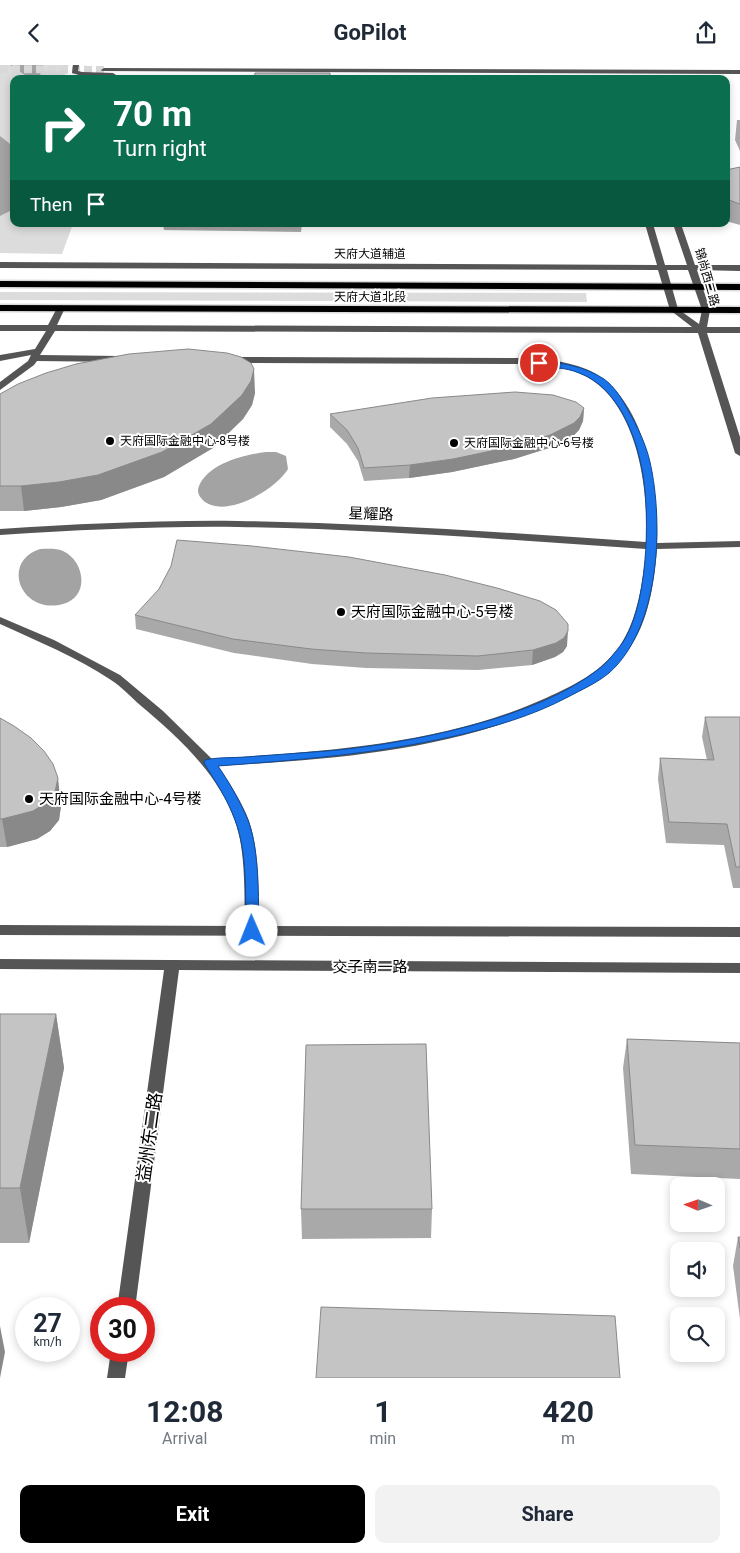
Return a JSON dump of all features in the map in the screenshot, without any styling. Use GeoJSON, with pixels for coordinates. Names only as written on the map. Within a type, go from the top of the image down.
{"type":"FeatureCollection","features":[{"type":"Feature","properties":{"kind":"main road","name":"天府大道北段"},"geometry":{"type":"LineString","coordinates":[[0,284],[740,287]]}},
{"type":"Feature","properties":{"kind":"main road","name":"天府大道北段"},"geometry":{"type":"LineString","coordinates":[[0,308],[740,311]]}},
{"type":"Feature","properties":{"kind":"street"},"geometry":{"type":"LineString","coordinates":[[76,65],[74,72],[101,73]]}},
{"type":"Feature","properties":{"kind":"street"},"geometry":{"type":"LineString","coordinates":[[110,65],[740,72]]}},
{"type":"Feature","properties":{"kind":"street"},"geometry":{"type":"LineString","coordinates":[[419,65],[446,70]]}},
{"type":"Feature","properties":{"kind":"street"},"geometry":{"type":"LineString","coordinates":[[541,67],[556,65]]}},
{"type":"Feature","properties":{"kind":"street"},"geometry":{"type":"LineString","coordinates":[[95,66],[94,73],[392,75],[446,70],[541,67],[605,71]]}},
{"type":"Feature","properties":{"kind":"street"},"geometry":{"type":"LineString","coordinates":[[625,71],[740,66]]}},
{"type":"Feature","properties":{"kind":"street"},"geometry":{"type":"LineString","coordinates":[[650,227],[674,310],[702,330]]}},
{"type":"Feature","properties":{"kind":"street","name":"锦尚西二路"},"geometry":{"type":"LineString","coordinates":[[678,227],[706,310],[702,330],[740,453]]}},
{"type":"Feature","properties":{"kind":"street","name":"天府大道辅道"},"geometry":{"type":"LineString","coordinates":[[0,265],[740,267]]}},
{"type":"Feature","properties":{"kind":"street"},"geometry":{"type":"LineString","coordinates":[[0,387],[37,354],[61,308]]}},
{"type":"Feature","properties":{"kind":"street"},"geometry":{"type":"LineString","coordinates":[[0,328],[740,330]]}},
{"type":"Feature","properties":{"kind":"street"},"geometry":{"type":"LineString","coordinates":[[0,358],[37,354],[128,359]]}},
{"type":"Feature","properties":{"kind":"street"},"geometry":{"type":"LineString","coordinates":[[210,763],[330,754],[414,742],[487,725],[540,707],[605,670],[627,644],[639,615],[648,578],[651,546],[651,499],[645,460],[631,423],[615,396],[601,382],[583,371],[562,365],[509,361],[215,360]]}},
{"type":"Feature","properties":{"kind":"street","name":"星耀路"},"geometry":{"type":"LineString","coordinates":[[0,532],[112,525],[238,524],[408,530],[651,546],[740,544]]}},
{"type":"Feature","properties":{"kind":"street"},"geometry":{"type":"LineString","coordinates":[[0,620],[50,642],[116,678],[210,763],[242,821],[251,869],[252,931]]}},
{"type":"Feature","properties":{"kind":"street"},"geometry":{"type":"LineString","coordinates":[[0,930],[740,932]]}},
{"type":"Feature","properties":{"kind":"street","name":"交子南一路"},"geometry":{"type":"LineString","coordinates":[[0,964],[740,969]]}},
{"type":"Feature","properties":{"kind":"street","name":"益州东二路"},"geometry":{"type":"LineString","coordinates":[[128,1297],[172,966]]}},
{"type":"Feature","properties":{"kind":"street"},"geometry":{"type":"LineString","coordinates":[[116,1378],[118,1362]]}},
{"type":"Feature","properties":{"kind":"shaded area"},"geometry":{"type":"Polygon","coordinates":[[[0,65],[69,65],[65,75],[10,75],[10,227],[72,227],[62,254],[0,253],[0,65]]]}},
{"type":"Feature","properties":{"kind":"shaded area"},"geometry":{"type":"Polygon","coordinates":[[[10,65],[43,65],[40,75],[25,75],[10,65]]]}},
{"type":"Feature","properties":{"kind":"shaded area"},"geometry":{"type":"Polygon","coordinates":[[[0,136],[10,144],[10,211],[0,216],[0,136]]]}},
{"type":"Feature","properties":{"kind":"shaded area"},"geometry":{"type":"Polygon","coordinates":[[[0,292],[586,293],[587,302],[0,300],[0,292]]]}},
{"type":"Feature","properties":{"kind":"shaded area"},"geometry":{"type":"Polygon","coordinates":[[[266,452],[276,452],[286,456],[288,469],[282,477],[263,492],[238,504],[226,506],[215,506],[205,502],[200,497],[198,493],[199,486],[211,471],[228,461],[266,452]]]}},
{"type":"Feature","properties":{"kind":"shaded area"},"geometry":{"type":"Polygon","coordinates":[[[40,549],[63,551],[76,563],[80,570],[81,587],[72,600],[63,604],[48,605],[36,602],[27,595],[21,585],[19,575],[21,565],[28,556],[40,549]]]}},
{"type":"Feature","properties":{"kind":"building"},"geometry":{"type":"Polygon","coordinates":[[[255,73],[330,73],[330,75],[255,75],[255,73]]]}},
{"type":"Feature","properties":{"kind":"building"},"geometry":{"type":"Polygon","coordinates":[[[740,167],[740,204],[730,200],[730,169],[740,167]]]}},
{"type":"Feature","properties":{"kind":"building","name":"天府国际金融中心-8号楼"},"geometry":{"type":"Polygon","coordinates":[[[188,349],[227,353],[241,357],[251,363],[254,369],[251,381],[242,395],[211,424],[162,452],[98,475],[59,482],[0,486],[0,394],[18,384],[76,364],[129,354],[188,349]]]}},
{"type":"Feature","properties":{"kind":"building","name":"天府国际金融中心-6号楼"},"geometry":{"type":"Polygon","coordinates":[[[515,392],[553,395],[576,402],[584,408],[580,417],[574,423],[550,435],[515,446],[453,459],[410,465],[364,468],[358,448],[347,430],[330,414],[432,398],[515,392]]]}},
{"type":"Feature","properties":{"kind":"building","name":"天府国际金融中心-5号楼"},"geometry":{"type":"Polygon","coordinates":[[[177,540],[349,557],[445,575],[540,601],[556,610],[568,624],[568,631],[564,638],[556,643],[533,650],[478,656],[366,653],[311,649],[233,639],[135,615],[159,589],[171,566],[177,540]]]}},
{"type":"Feature","properties":{"kind":"building"},"geometry":{"type":"Polygon","coordinates":[[[705,717],[740,717],[740,867],[736,867],[727,824],[669,822],[660,758],[714,760],[705,717]]]}},
{"type":"Feature","properties":{"kind":"building"},"geometry":{"type":"Polygon","coordinates":[[[0,718],[31,738],[44,751],[53,764],[58,778],[55,792],[46,803],[33,811],[2,819],[0,819],[0,718]]]}},
{"type":"Feature","properties":{"kind":"building"},"geometry":{"type":"Polygon","coordinates":[[[0,1014],[56,1014],[20,1188],[0,1188],[0,1014]]]}},
{"type":"Feature","properties":{"kind":"building"},"geometry":{"type":"Polygon","coordinates":[[[627,1039],[740,1043],[740,1149],[635,1145],[627,1039]]]}},
{"type":"Feature","properties":{"kind":"building"},"geometry":{"type":"Polygon","coordinates":[[[426,1044],[432,1209],[301,1209],[306,1045],[426,1044]]]}},
{"type":"Feature","properties":{"kind":"building"},"geometry":{"type":"Polygon","coordinates":[[[321,1307],[615,1316],[620,1378],[316,1378],[321,1307]]]}},
{"type":"Feature","properties":{"kind":"tunnel"},"geometry":{"type":"LineString","coordinates":[[0,69],[104,70]]}},
{"type":"Feature","properties":{"kind":"place","name":"天府国际金融中心-8号楼"},"geometry":{"type":"Point","coordinates":[110,441]}},
{"type":"Feature","properties":{"kind":"place","name":"天府国际金融中心-6号楼"},"geometry":{"type":"Point","coordinates":[454,443]}},
{"type":"Feature","properties":{"kind":"place","name":"天府国际金融中心-5号楼"},"geometry":{"type":"Point","coordinates":[341,612]}},
{"type":"Feature","properties":{"kind":"place","name":"天府国际金融中心-4号楼"},"geometry":{"type":"Point","coordinates":[29,799]}},
{"type":"Feature","properties":{"kind":"route"},"geometry":{"type":"LineString","coordinates":[[252,931],[251,869],[242,821],[210,763],[330,754],[414,742],[487,725],[540,707],[578,687],[605,670],[627,644],[639,615],[648,578],[651,546],[651,499],[645,460],[631,423],[615,396],[601,382],[583,371],[562,365],[539,363]]}}]}
